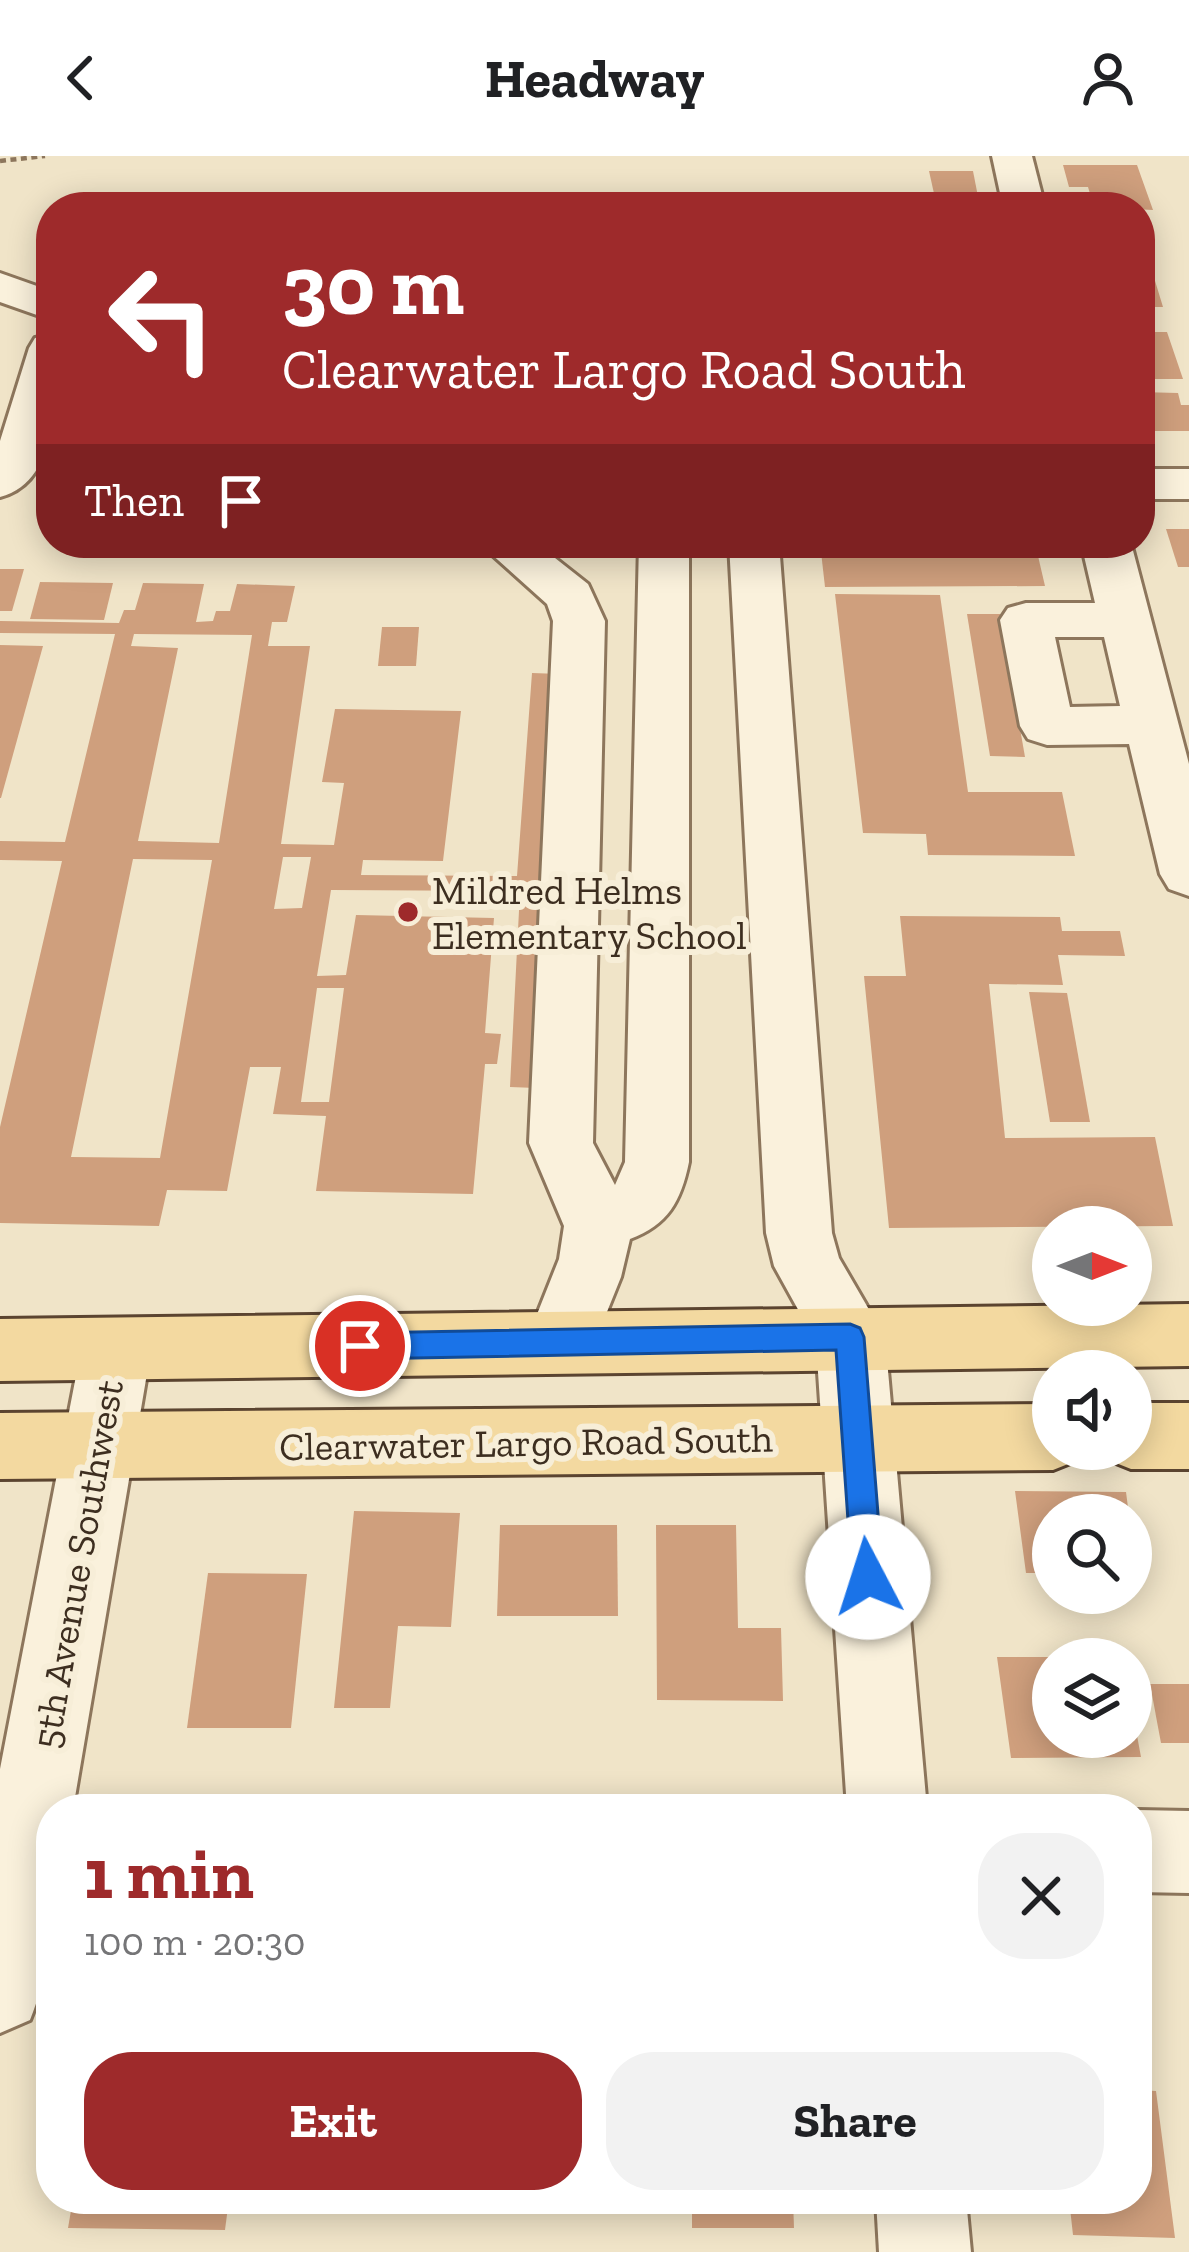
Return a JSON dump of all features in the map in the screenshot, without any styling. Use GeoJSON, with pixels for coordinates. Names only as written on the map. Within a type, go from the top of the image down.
{"type":"FeatureCollection","features":[{"type":"Feature","properties":{"kind":"main road"},"geometry":{"type":"LineString","coordinates":[[0,1350],[1189,1335]]}},
{"type":"Feature","properties":{"kind":"main road"},"geometry":{"type":"LineString","coordinates":[[1152,1436],[1189,1436]]}},
{"type":"Feature","properties":{"kind":"main road","name":"Clearwater Largo Road South"},"geometry":{"type":"LineString","coordinates":[[0,1446],[1032,1437]]}},
{"type":"Feature","properties":{"kind":"street"},"geometry":{"type":"LineString","coordinates":[[1012,156],[1020,192]]}},
{"type":"Feature","properties":{"kind":"street"},"geometry":{"type":"LineString","coordinates":[[2,292],[36,302]]}},
{"type":"Feature","properties":{"kind":"street"},"geometry":{"type":"LineString","coordinates":[[0,482],[18,460],[36,399]]}},
{"type":"Feature","properties":{"kind":"street"},"geometry":{"type":"LineString","coordinates":[[1155,484],[1189,484]]}},
{"type":"Feature","properties":{"kind":"street"},"geometry":{"type":"LineString","coordinates":[[523,558],[570,596],[580,621],[561,1143],[570,1173],[596,1222],[597,1242],[561,1342]]}},
{"type":"Feature","properties":{"kind":"street"},"geometry":{"type":"LineString","coordinates":[[596,1222],[638,1209],[651,1190],[657,1162],[664,558]]}},
{"type":"Feature","properties":{"kind":"street"},"geometry":{"type":"LineString","coordinates":[[755,558],[799,1233],[808,1266],[850,1337],[886,1794]]}},
{"type":"Feature","properties":{"kind":"street"},"geometry":{"type":"LineString","coordinates":[[1110,558],[1189,874]]}},
{"type":"Feature","properties":{"kind":"street"},"geometry":{"type":"LineString","coordinates":[[1126,620],[1026,620],[1047,726],[1151,724]]}},
{"type":"Feature","properties":{"kind":"street","name":"5th Avenue Southwest"},"geometry":{"type":"LineString","coordinates":[[0,1990],[116,1350]]}},
{"type":"Feature","properties":{"kind":"street"},"geometry":{"type":"LineString","coordinates":[[1152,1851],[1189,1852]]}},
{"type":"Feature","properties":{"kind":"street"},"geometry":{"type":"LineString","coordinates":[[922,2214],[925,2252]]}},
{"type":"Feature","properties":{"kind":"path"},"geometry":{"type":"LineString","coordinates":[[0,161],[44,156]]}},
{"type":"Feature","properties":{"kind":"building"},"geometry":{"type":"Polygon","coordinates":[[[1063,165],[1137,165],[1147,192],[1090,192],[1088,187],[1069,187],[1063,165]]]}},
{"type":"Feature","properties":{"kind":"building"},"geometry":{"type":"Polygon","coordinates":[[[929,171],[973,171],[977,192],[934,192],[929,171]]]}},
{"type":"Feature","properties":{"kind":"building"},"geometry":{"type":"Polygon","coordinates":[[[1155,281],[1163,307],[1155,307],[1155,281]]]}},
{"type":"Feature","properties":{"kind":"building"},"geometry":{"type":"Polygon","coordinates":[[[1155,332],[1167,332],[1183,379],[1155,379],[1155,332]]]}},
{"type":"Feature","properties":{"kind":"building"},"geometry":{"type":"Polygon","coordinates":[[[1155,392],[1178,393],[1181,405],[1189,405],[1189,431],[1155,431],[1155,392]]]}},
{"type":"Feature","properties":{"kind":"building"},"geometry":{"type":"Polygon","coordinates":[[[1166,529],[1189,529],[1189,567],[1178,567],[1166,529]]]}},
{"type":"Feature","properties":{"kind":"building"},"geometry":{"type":"Polygon","coordinates":[[[822,558],[1038,558],[1045,586],[825,587],[822,558]]]}},
{"type":"Feature","properties":{"kind":"building"},"geometry":{"type":"Polygon","coordinates":[[[0,569],[24,569],[12,611],[0,611],[0,569]]]}},
{"type":"Feature","properties":{"kind":"building"},"geometry":{"type":"Polygon","coordinates":[[[40,582],[113,583],[104,620],[30,619],[40,582]]]}},
{"type":"Feature","properties":{"kind":"building"},"geometry":{"type":"Polygon","coordinates":[[[143,583],[204,584],[196,622],[213,621],[216,611],[230,611],[237,584],[295,586],[287,622],[272,622],[268,646],[310,646],[281,844],[334,845],[344,783],[322,782],[335,709],[461,711],[443,861],[363,860],[361,875],[517,876],[532,673],[560,674],[536,1088],[510,1087],[520,891],[331,890],[317,976],[346,975],[356,915],[494,918],[485,1033],[501,1034],[497,1064],[485,1064],[473,1194],[316,1191],[326,1116],[273,1114],[281,1067],[250,1067],[227,1191],[167,1190],[159,1226],[0,1223],[0,1127],[62,861],[0,860],[0,841],[65,842],[115,634],[0,633],[0,621],[119,623],[124,610],[135,610],[143,583]],[[134,634],[131,646],[178,648],[138,841],[219,843],[252,635],[134,634]],[[283,857],[274,909],[302,908],[311,857],[283,857]],[[133,859],[71,1157],[160,1158],[212,860],[133,859]],[[317,988],[301,1102],[329,1102],[344,988],[317,988]]]}},
{"type":"Feature","properties":{"kind":"building"},"geometry":{"type":"Polygon","coordinates":[[[835,594],[940,595],[968,792],[1062,792],[1075,856],[928,855],[926,834],[863,833],[835,594]]]}},
{"type":"Feature","properties":{"kind":"building"},"geometry":{"type":"Polygon","coordinates":[[[967,614],[1000,614],[1025,757],[990,756],[967,614]]]}},
{"type":"Feature","properties":{"kind":"building"},"geometry":{"type":"Polygon","coordinates":[[[382,627],[419,627],[416,666],[378,666],[382,627]]]}},
{"type":"Feature","properties":{"kind":"building"},"geometry":{"type":"Polygon","coordinates":[[[0,645],[43,646],[1,798],[0,798],[0,645]]]}},
{"type":"Feature","properties":{"kind":"building"},"geometry":{"type":"Polygon","coordinates":[[[900,916],[1060,917],[1062,931],[1120,931],[1125,956],[1058,955],[1063,985],[989,984],[1005,1138],[1155,1137],[1173,1226],[1152,1226],[1152,1206],[1032,1206],[1032,1227],[889,1228],[864,976],[906,976],[900,916]]]}},
{"type":"Feature","properties":{"kind":"building"},"geometry":{"type":"Polygon","coordinates":[[[1029,992],[1067,993],[1090,1122],[1050,1122],[1029,992]]]}},
{"type":"Feature","properties":{"kind":"building"},"geometry":{"type":"Polygon","coordinates":[[[1015,1491],[1126,1492],[1032,1494],[1032,1573],[1026,1573],[1015,1491]]]}},
{"type":"Feature","properties":{"kind":"building"},"geometry":{"type":"Polygon","coordinates":[[[354,1511],[460,1513],[451,1627],[398,1626],[390,1708],[334,1708],[354,1511]]]}},
{"type":"Feature","properties":{"kind":"building"},"geometry":{"type":"Polygon","coordinates":[[[500,1525],[617,1525],[618,1616],[497,1616],[500,1525]]]}},
{"type":"Feature","properties":{"kind":"building"},"geometry":{"type":"Polygon","coordinates":[[[656,1525],[736,1525],[738,1628],[781,1628],[783,1701],[657,1700],[656,1525]]]}},
{"type":"Feature","properties":{"kind":"building"},"geometry":{"type":"Polygon","coordinates":[[[208,1573],[307,1574],[291,1728],[187,1728],[208,1573]]]}},
{"type":"Feature","properties":{"kind":"building"},"geometry":{"type":"Polygon","coordinates":[[[997,1657],[1032,1657],[1032,1758],[1011,1758],[997,1657]]]}},
{"type":"Feature","properties":{"kind":"building"},"geometry":{"type":"Polygon","coordinates":[[[1152,1684],[1189,1684],[1189,1743],[1161,1743],[1152,1684]]]}},
{"type":"Feature","properties":{"kind":"building"},"geometry":{"type":"Polygon","coordinates":[[[1152,2091],[1156,2091],[1175,2238],[1073,2235],[1071,2214],[1152,2214],[1152,2091]]]}},
{"type":"Feature","properties":{"kind":"building"},"geometry":{"type":"Polygon","coordinates":[[[70,2214],[227,2214],[225,2230],[68,2228],[70,2214]]]}},
{"type":"Feature","properties":{"kind":"building"},"geometry":{"type":"Polygon","coordinates":[[[692,2214],[794,2214],[794,2228],[692,2228],[692,2214]]]}},
{"type":"Feature","properties":{"kind":"place","name":"Mildred Helms Elementary School"},"geometry":{"type":"Point","coordinates":[408,912]}},
{"type":"Feature","properties":{"kind":"route"},"geometry":{"type":"LineString","coordinates":[[360,1346],[850,1337],[868,1577]]}}]}
